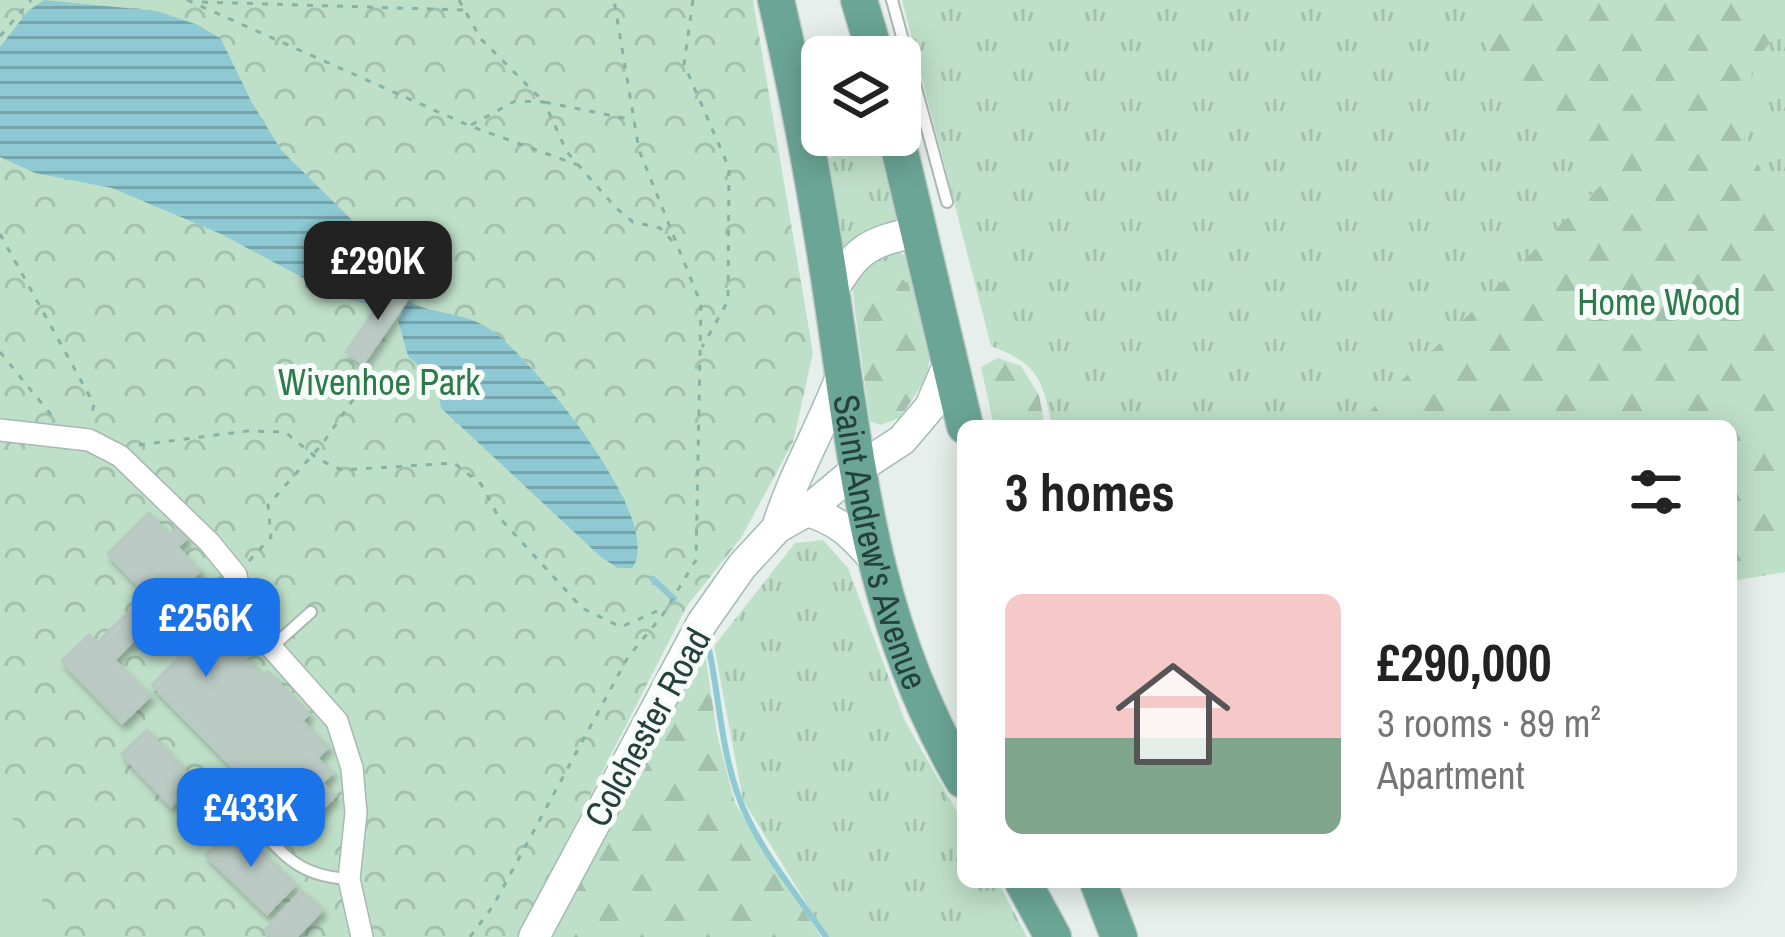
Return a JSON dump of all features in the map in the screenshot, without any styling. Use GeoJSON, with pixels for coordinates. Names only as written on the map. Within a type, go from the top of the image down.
{"type":"FeatureCollection","features":[{"type":"Feature","properties":{"kind":"main road","name":"Saint Andrew's Avenue"},"geometry":{"type":"LineString","coordinates":[[776,0],[802,111],[873,558],[928,715],[957,769]]}},
{"type":"Feature","properties":{"kind":"main road"},"geometry":{"type":"LineString","coordinates":[[859,0],[870,36]]}},
{"type":"Feature","properties":{"kind":"main road"},"geometry":{"type":"LineString","coordinates":[[901,156],[963,420]]}},
{"type":"Feature","properties":{"kind":"main road"},"geometry":{"type":"LineString","coordinates":[[831,293],[850,262],[869,244],[918,231]]}},
{"type":"Feature","properties":{"kind":"main road","name":"Colchester Road"},"geometry":{"type":"LineString","coordinates":[[534,937],[702,622],[742,566],[776,528],[808,511],[856,470],[902,440],[918,424],[949,363]]}},
{"type":"Feature","properties":{"kind":"main road","name":"Colchester Road"},"geometry":{"type":"LineString","coordinates":[[776,528],[843,373]]}},
{"type":"Feature","properties":{"kind":"main road"},"geometry":{"type":"LineString","coordinates":[[808,511],[832,518],[873,558]]}},
{"type":"Feature","properties":{"kind":"main road"},"geometry":{"type":"LineString","coordinates":[[1026,888],[1053,937]]}},
{"type":"Feature","properties":{"kind":"main road"},"geometry":{"type":"LineString","coordinates":[[1100,888],[1119,937]]}},
{"type":"Feature","properties":{"kind":"street"},"geometry":{"type":"LineString","coordinates":[[0,430],[89,440],[120,456],[209,542],[236,575],[245,618],[337,721],[352,768],[356,813],[349,879],[362,937]]}},
{"type":"Feature","properties":{"kind":"lane"},"geometry":{"type":"LineString","coordinates":[[892,0],[947,202]]}},
{"type":"Feature","properties":{"kind":"lane"},"geometry":{"type":"LineString","coordinates":[[272,647],[311,612]]}},
{"type":"Feature","properties":{"kind":"lane"},"geometry":{"type":"LineString","coordinates":[[257,826],[292,863],[323,877],[349,879]]}},
{"type":"Feature","properties":{"kind":"path"},"geometry":{"type":"LineString","coordinates":[[0,36],[31,0]]}},
{"type":"Feature","properties":{"kind":"path"},"geometry":{"type":"LineString","coordinates":[[187,0],[470,126],[578,165]]}},
{"type":"Feature","properties":{"kind":"path"},"geometry":{"type":"LineString","coordinates":[[458,0],[481,39],[544,102],[567,152],[616,208],[633,222],[660,228],[679,248]]}},
{"type":"Feature","properties":{"kind":"path"},"geometry":{"type":"LineString","coordinates":[[470,937],[493,906],[628,657],[696,560],[701,304],[639,150],[614,0]]}},
{"type":"Feature","properties":{"kind":"path"},"geometry":{"type":"LineString","coordinates":[[693,0],[684,64],[730,169],[728,301],[700,352]]}},
{"type":"Feature","properties":{"kind":"path"},"geometry":{"type":"LineString","coordinates":[[194,2],[464,10]]}},
{"type":"Feature","properties":{"kind":"path"},"geometry":{"type":"LineString","coordinates":[[470,126],[515,101],[634,120]]}},
{"type":"Feature","properties":{"kind":"path"},"geometry":{"type":"LineString","coordinates":[[0,234],[94,404],[89,429]]}},
{"type":"Feature","properties":{"kind":"path"},"geometry":{"type":"LineString","coordinates":[[236,575],[272,537],[268,505],[314,455],[361,388]]}},
{"type":"Feature","properties":{"kind":"path"},"geometry":{"type":"LineString","coordinates":[[126,445],[167,444],[247,431],[286,432],[342,470],[454,463],[481,484],[498,516],[582,608],[621,627],[666,608]]}},
{"type":"Feature","properties":{"kind":"green space","name":"Wivenhoe Park"},"geometry":{"type":"Polygon","coordinates":[[[0,0],[753,0],[813,353],[793,442],[741,538],[687,606],[518,937],[0,937],[0,0]]]}},
{"type":"Feature","properties":{"kind":"green space"},"geometry":{"type":"Polygon","coordinates":[[[902,0],[1785,0],[1785,572],[1737,580],[1737,420],[1051,420],[1041,384],[1019,359],[991,346],[921,74],[921,36],[911,36],[902,0]]]}},
{"type":"Feature","properties":{"kind":"green space","name":"Home Wood"},"geometry":{"type":"Polygon","coordinates":[[[1510,0],[1785,0],[1785,24],[1753,64],[1744,139],[1785,214],[1785,572],[1737,580],[1737,420],[1361,420],[1601,185],[1475,32],[1510,0]]]}},
{"type":"Feature","properties":{"kind":"green space"},"geometry":{"type":"Polygon","coordinates":[[[835,156],[888,156],[902,220],[864,232],[841,252],[822,161],[835,156]]]}},
{"type":"Feature","properties":{"kind":"green space"},"geometry":{"type":"Polygon","coordinates":[[[898,251],[907,257],[930,356],[913,311],[900,303],[907,293],[905,281],[897,274],[879,296],[864,302],[856,319],[852,282],[870,257],[898,251]]]}},
{"type":"Feature","properties":{"kind":"green space"},"geometry":{"type":"Polygon","coordinates":[[[897,274],[908,293],[901,303],[903,309],[913,311],[930,356],[927,377],[900,418],[880,425],[870,421],[856,319],[864,302],[879,296],[878,285],[885,275],[897,274]]]}},
{"type":"Feature","properties":{"kind":"green space"},"geometry":{"type":"Polygon","coordinates":[[[998,358],[1021,366],[1039,395],[1044,420],[993,420],[981,367],[998,358]]]}},
{"type":"Feature","properties":{"kind":"green space"},"geometry":{"type":"Polygon","coordinates":[[[823,540],[848,568],[905,721],[957,812],[957,888],[1001,888],[1027,937],[827,937],[743,800],[714,646],[795,543],[823,540]]]}},
{"type":"Feature","properties":{"kind":"green space"},"geometry":{"type":"Polygon","coordinates":[[[704,646],[717,734],[735,803],[821,937],[548,937],[704,646]]]}},
{"type":"Feature","properties":{"kind":"green space"},"geometry":{"type":"Polygon","coordinates":[[[0,806],[23,834],[37,866],[40,937],[0,937],[0,806]]]}},
{"type":"Feature","properties":{"kind":"water"},"geometry":{"type":"Polygon","coordinates":[[[44,0],[157,11],[198,25],[221,39],[281,150],[375,243],[385,278],[367,304],[341,298],[221,234],[112,188],[35,173],[0,157],[0,47],[28,11],[44,0]]]}},
{"type":"Feature","properties":{"kind":"water"},"geometry":{"type":"Polygon","coordinates":[[[405,299],[491,330],[535,372],[613,479],[638,545],[632,568],[618,568],[602,558],[441,408],[437,383],[408,356],[398,320],[405,299]]]}},
{"type":"Feature","properties":{"kind":"building"},"geometry":{"type":"Polygon","coordinates":[[[394,282],[411,294],[363,364],[346,352],[394,282]]]}},
{"type":"Feature","properties":{"kind":"building"},"geometry":{"type":"Polygon","coordinates":[[[149,513],[169,535],[177,527],[187,538],[177,547],[200,571],[180,591],[263,676],[268,672],[309,714],[302,721],[328,747],[317,758],[332,773],[322,783],[335,796],[311,820],[295,804],[282,817],[152,685],[185,652],[154,620],[114,660],[150,696],[122,723],[62,661],[89,635],[97,643],[147,594],[108,554],[149,513]]]}},
{"type":"Feature","properties":{"kind":"building"},"geometry":{"type":"Polygon","coordinates":[[[147,730],[196,782],[171,806],[122,754],[147,730]]]}},
{"type":"Feature","properties":{"kind":"building"},"geometry":{"type":"Polygon","coordinates":[[[235,826],[295,885],[267,914],[206,855],[235,826]]]}},
{"type":"Feature","properties":{"kind":"building"},"geometry":{"type":"Polygon","coordinates":[[[302,891],[322,910],[296,937],[273,937],[265,930],[302,891]]]}},
{"type":"Feature","properties":{"kind":"waterway"},"geometry":{"type":"LineString","coordinates":[[653,579],[674,599]]}},
{"type":"Feature","properties":{"kind":"waterway"},"geometry":{"type":"LineString","coordinates":[[707,640],[738,795],[766,851],[826,937]]}}]}
